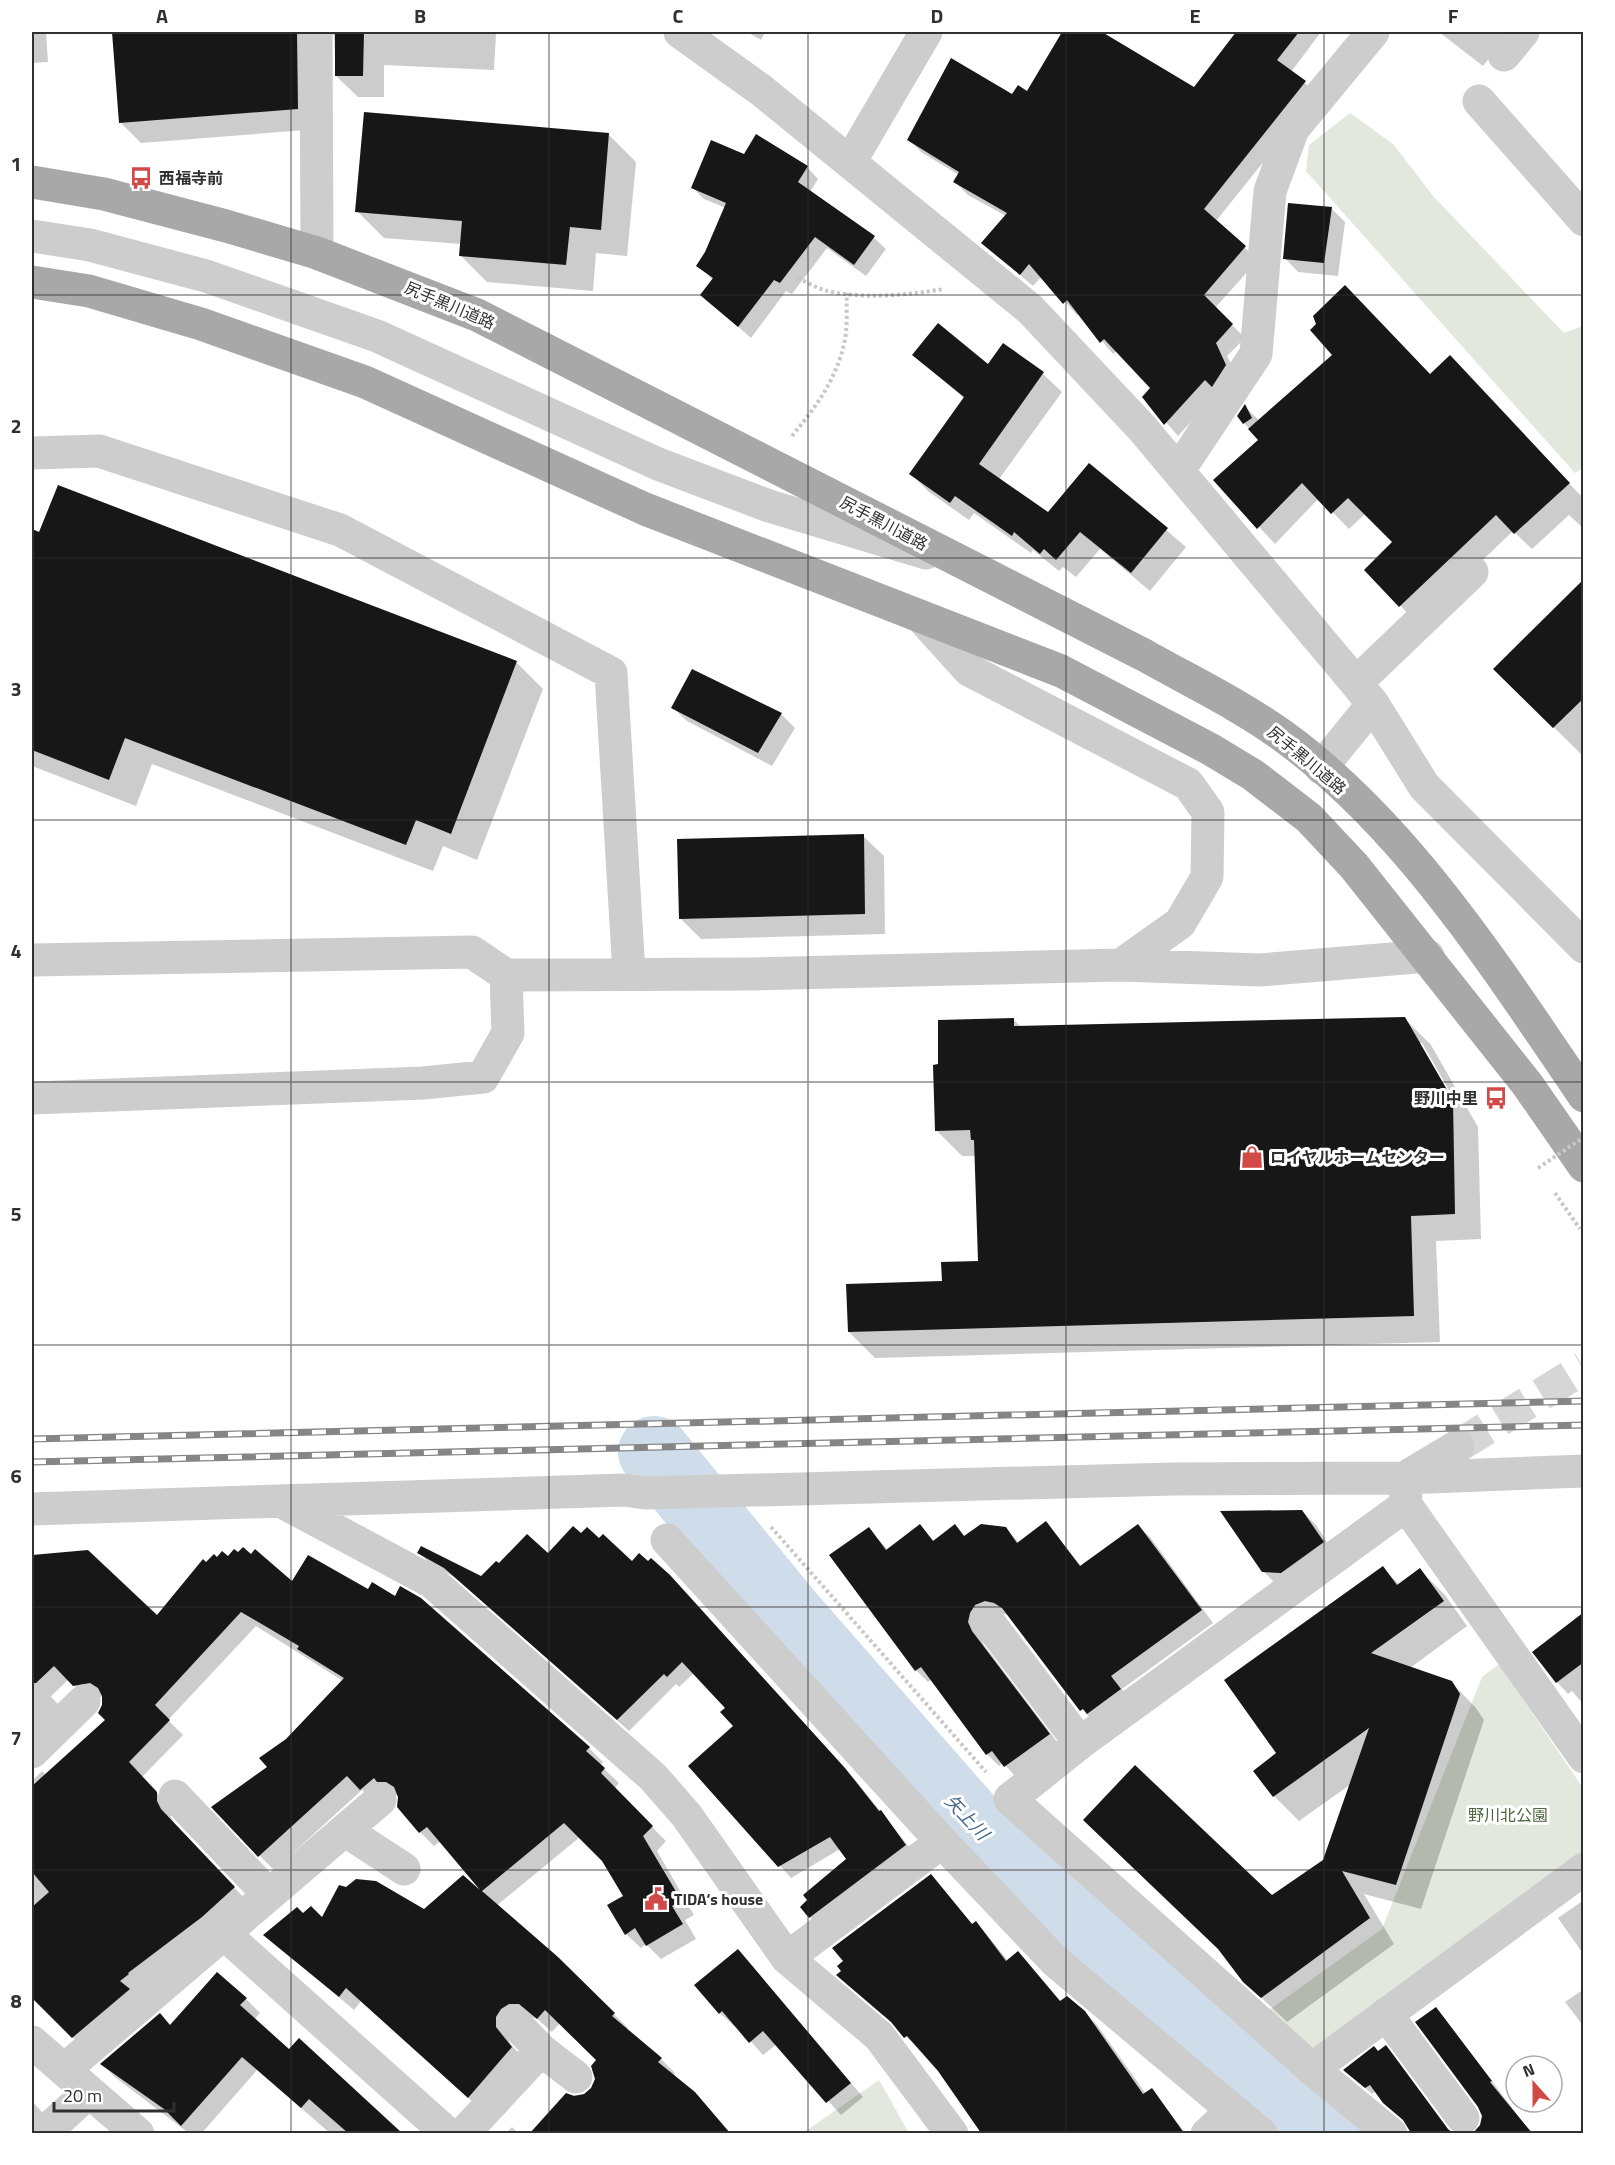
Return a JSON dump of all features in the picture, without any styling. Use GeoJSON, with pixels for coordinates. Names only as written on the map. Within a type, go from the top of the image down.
{"type":"FeatureCollection","features":[{"type":"Feature","properties":{"kind":"main road","name":"尻手黒川道路"},"geometry":{"type":"LineString","coordinates":[[32,182],[104,194],[226,226],[316,253],[477,315],[960,564],[1146,656],[1242,710],[1283,736],[1321,768],[1411,854],[1493,965],[1584,1096]]}},
{"type":"Feature","properties":{"kind":"main road"},"geometry":{"type":"LineString","coordinates":[[32,282],[89,291],[201,324],[365,382],[645,509],[1061,671],[1210,749],[1253,775],[1309,818],[1354,866],[1428,956],[1527,1084],[1584,1166]]}},
{"type":"Feature","properties":{"kind":"street"},"geometry":{"type":"LineString","coordinates":[[316,32],[316,253]]}},
{"type":"Feature","properties":{"kind":"street"},"geometry":{"type":"LineString","coordinates":[[680,32],[761,90],[1030,309],[1179,470],[1365,693],[1424,786],[1584,947]]}},
{"type":"Feature","properties":{"kind":"street"},"geometry":{"type":"LineString","coordinates":[[850,162],[926,32]]}},
{"type":"Feature","properties":{"kind":"street"},"geometry":{"type":"LineString","coordinates":[[1179,470],[1256,354],[1270,191],[1293,129],[1373,32]]}},
{"type":"Feature","properties":{"kind":"street"},"geometry":{"type":"LineString","coordinates":[[1479,102],[1584,220]]}},
{"type":"Feature","properties":{"kind":"street"},"geometry":{"type":"LineString","coordinates":[[32,236],[90,245],[206,276],[377,336],[669,468],[769,506],[960,564]]}},
{"type":"Feature","properties":{"kind":"street"},"geometry":{"type":"LineString","coordinates":[[32,453],[99,451],[340,530],[611,673],[629,973]]}},
{"type":"Feature","properties":{"kind":"street"},"geometry":{"type":"LineString","coordinates":[[1321,768],[1365,693],[1472,572]]}},
{"type":"Feature","properties":{"kind":"street"},"geometry":{"type":"LineString","coordinates":[[923,619],[969,670],[1188,784],[1208,812],[1207,877],[1180,923],[1121,965]]}},
{"type":"Feature","properties":{"kind":"street"},"geometry":{"type":"LineString","coordinates":[[32,960],[472,952],[506,975],[752,974],[1121,965],[1260,970],[1428,956]]}},
{"type":"Feature","properties":{"kind":"street"},"geometry":{"type":"LineString","coordinates":[[32,1098],[423,1083],[483,1077],[508,1033],[506,975]]}},
{"type":"Feature","properties":{"kind":"street"},"geometry":{"type":"LineString","coordinates":[[1391,2133],[1311,2069],[1010,1799],[1405,1492],[1458,1446]]}},
{"type":"Feature","properties":{"kind":"street"},"geometry":{"type":"LineString","coordinates":[[32,1509],[285,1503],[624,1490],[645,1493],[1173,1479],[1405,1492],[1584,1471]]}},
{"type":"Feature","properties":{"kind":"street"},"geometry":{"type":"LineString","coordinates":[[1405,1492],[1584,1757]]}},
{"type":"Feature","properties":{"kind":"street"},"geometry":{"type":"LineString","coordinates":[[285,1503],[432,1582],[652,1777],[687,1816],[787,1958],[879,2036],[952,2133]]}},
{"type":"Feature","properties":{"kind":"street"},"geometry":{"type":"LineString","coordinates":[[667,1540],[942,1842],[1055,1961],[1262,2133]]}},
{"type":"Feature","properties":{"kind":"street"},"geometry":{"type":"LineString","coordinates":[[987,1620],[1080,1743]]}},
{"type":"Feature","properties":{"kind":"street"},"geometry":{"type":"LineString","coordinates":[[32,1701],[57,1727]]}},
{"type":"Feature","properties":{"kind":"street"},"geometry":{"type":"LineString","coordinates":[[32,1752],[84,1701]]}},
{"type":"Feature","properties":{"kind":"street"},"geometry":{"type":"LineString","coordinates":[[175,1796],[269,1895]]}},
{"type":"Feature","properties":{"kind":"street"},"geometry":{"type":"LineString","coordinates":[[64,2070],[380,1800]]}},
{"type":"Feature","properties":{"kind":"street"},"geometry":{"type":"LineString","coordinates":[[346,1831],[404,1869]]}},
{"type":"Feature","properties":{"kind":"street"},"geometry":{"type":"LineString","coordinates":[[787,1958],[942,1842]]}},
{"type":"Feature","properties":{"kind":"street"},"geometry":{"type":"LineString","coordinates":[[1311,2069],[1584,1869]]}},
{"type":"Feature","properties":{"kind":"street"},"geometry":{"type":"LineString","coordinates":[[223,1933],[448,2133]]}},
{"type":"Feature","properties":{"kind":"street"},"geometry":{"type":"LineString","coordinates":[[1386,2014],[1463,2118]]}},
{"type":"Feature","properties":{"kind":"street"},"geometry":{"type":"LineString","coordinates":[[514,2022],[541,2050],[576,2077]]}},
{"type":"Feature","properties":{"kind":"street"},"geometry":{"type":"LineString","coordinates":[[32,2042],[138,2133]]}},
{"type":"Feature","properties":{"kind":"street"},"geometry":{"type":"LineString","coordinates":[[463,2133],[541,2050]]}},
{"type":"Feature","properties":{"kind":"street"},"geometry":{"type":"LineString","coordinates":[[43,2133],[88,2092]]}},
{"type":"Feature","properties":{"kind":"street"},"geometry":{"type":"LineString","coordinates":[[1207,2133],[1233,2110]]}},
{"type":"Feature","properties":{"kind":"path"},"geometry":{"type":"LineString","coordinates":[[798,278],[824,290],[909,295],[952,287],[979,268]]}},
{"type":"Feature","properties":{"kind":"path"},"geometry":{"type":"LineString","coordinates":[[786,445],[820,402],[837,368],[845,342],[847,293]]}},
{"type":"Feature","properties":{"kind":"path"},"geometry":{"type":"LineString","coordinates":[[1544,1177],[1538,1168],[1584,1137]]}},
{"type":"Feature","properties":{"kind":"path"},"geometry":{"type":"LineString","coordinates":[[1550,1186],[1580,1229]]}},
{"type":"Feature","properties":{"kind":"path"},"geometry":{"type":"LineString","coordinates":[[729,1490],[1010,1799]]}},
{"type":"Feature","properties":{"kind":"green space"},"geometry":{"type":"Polygon","coordinates":[[[1350,113],[1393,144],[1434,197],[1564,333],[1583,326],[1583,468],[1575,473],[1306,171],[1309,145],[1350,113]]]}},
{"type":"Feature","properties":{"kind":"green space","name":"野川北公園"},"geometry":{"type":"Polygon","coordinates":[[[1499,1664],[1583,1788],[1583,1852],[1313,2053],[1266,2012],[1382,1929],[1482,1677],[1499,1664]]]}},
{"type":"Feature","properties":{"kind":"green space"},"geometry":{"type":"Polygon","coordinates":[[[879,2080],[909,2133],[803,2133],[879,2080]]]}},
{"type":"Feature","properties":{"kind":"building"},"geometry":{"type":"Polygon","coordinates":[[[112,32],[297,32],[298,109],[119,123],[112,32]]]}},
{"type":"Feature","properties":{"kind":"building"},"geometry":{"type":"Polygon","coordinates":[[[335,32],[364,32],[363,76],[335,76],[335,32]]]}},
{"type":"Feature","properties":{"kind":"building"},"geometry":{"type":"Polygon","coordinates":[[[1062,32],[1102,32],[1194,87],[1236,32],[1299,32],[1277,60],[1306,81],[1204,209],[1246,246],[1204,295],[1233,324],[1216,343],[1226,365],[1212,387],[1205,380],[1164,425],[1142,397],[1150,388],[1104,339],[1100,343],[1067,300],[1063,304],[1029,264],[1020,275],[981,243],[1007,213],[953,182],[959,172],[907,140],[951,58],[1012,94],[1018,85],[1027,91],[1062,32]]]}},
{"type":"Feature","properties":{"kind":"building"},"geometry":{"type":"Polygon","coordinates":[[[364,112],[609,133],[601,230],[570,227],[566,265],[459,256],[462,221],[355,212],[364,112]]]}},
{"type":"Feature","properties":{"kind":"building"},"geometry":{"type":"Polygon","coordinates":[[[756,134],[808,166],[798,182],[875,236],[854,265],[815,237],[780,283],[774,280],[738,327],[700,295],[713,278],[696,266],[705,252],[726,203],[691,188],[711,140],[744,154],[756,134]]]}},
{"type":"Feature","properties":{"kind":"building"},"geometry":{"type":"Polygon","coordinates":[[[1288,203],[1332,207],[1324,263],[1283,259],[1288,203]]]}},
{"type":"Feature","properties":{"kind":"building"},"geometry":{"type":"Polygon","coordinates":[[[1345,285],[1430,374],[1450,355],[1570,483],[1514,534],[1496,515],[1399,607],[1364,570],[1392,542],[1348,498],[1331,514],[1302,483],[1257,529],[1213,480],[1258,440],[1248,429],[1332,355],[1310,330],[1316,324],[1313,316],[1345,285]]]}},
{"type":"Feature","properties":{"kind":"building"},"geometry":{"type":"Polygon","coordinates":[[[938,323],[988,364],[1003,343],[1044,372],[979,464],[1048,512],[1089,463],[1168,528],[1131,573],[1080,532],[1056,560],[1044,549],[1040,554],[1014,532],[1012,536],[955,496],[950,503],[909,474],[964,397],[912,355],[938,323]]]}},
{"type":"Feature","properties":{"kind":"building"},"geometry":{"type":"Polygon","coordinates":[[[1245,404],[1252,418],[1243,424],[1237,416],[1245,404]]]}},
{"type":"Feature","properties":{"kind":"building"},"geometry":{"type":"Polygon","coordinates":[[[58,485],[517,661],[451,834],[416,820],[406,845],[125,738],[109,780],[32,750],[32,529],[39,532],[58,485]]]}},
{"type":"Feature","properties":{"kind":"building"},"geometry":{"type":"Polygon","coordinates":[[[1584,579],[1584,698],[1553,728],[1493,669],[1584,579]]]}},
{"type":"Feature","properties":{"kind":"building"},"geometry":{"type":"Polygon","coordinates":[[[692,669],[782,713],[758,753],[671,708],[692,669]]]}},
{"type":"Feature","properties":{"kind":"building"},"geometry":{"type":"Polygon","coordinates":[[[864,834],[865,914],[679,919],[677,839],[864,834]]]}},
{"type":"Feature","properties":{"kind":"building","name":"ロイヤルホームセンター"},"geometry":{"type":"Polygon","coordinates":[[[1405,1017],[1453,1100],[1455,1214],[1411,1216],[1414,1316],[848,1332],[846,1284],[942,1281],[941,1262],[978,1261],[974,1140],[971,1140],[970,1130],[935,1131],[933,1065],[938,1064],[938,1020],[1014,1018],[1014,1026],[1405,1017]]]}},
{"type":"Feature","properties":{"kind":"building"},"geometry":{"type":"Polygon","coordinates":[[[1302,1510],[1324,1542],[1281,1573],[1262,1572],[1220,1511],[1302,1510]]]}},
{"type":"Feature","properties":{"kind":"building"},"geometry":{"type":"Polygon","coordinates":[[[1046,1521],[1080,1566],[1138,1524],[1202,1610],[1111,1676],[1121,1689],[1087,1714],[1083,1709],[1080,1711],[1002,1608],[985,1601],[975,1605],[968,1622],[972,1631],[1050,1734],[1004,1767],[992,1751],[986,1755],[921,1667],[915,1671],[829,1555],[869,1527],[886,1550],[920,1524],[933,1541],[955,1524],[964,1536],[981,1524],[1006,1527],[1017,1543],[1046,1521]]]}},
{"type":"Feature","properties":{"kind":"building"},"geometry":{"type":"Polygon","coordinates":[[[573,1526],[581,1533],[587,1527],[599,1538],[603,1534],[632,1561],[639,1553],[648,1561],[651,1558],[670,1575],[845,1768],[879,1811],[881,1810],[906,1845],[809,1918],[800,1907],[807,1900],[803,1895],[846,1859],[830,1837],[778,1867],[688,1766],[733,1726],[720,1712],[725,1708],[682,1662],[667,1677],[664,1674],[617,1720],[444,1568],[417,1553],[421,1546],[481,1576],[496,1561],[499,1563],[527,1534],[548,1553],[573,1526]]]}},
{"type":"Feature","properties":{"kind":"building"},"geometry":{"type":"Polygon","coordinates":[[[243,1547],[251,1554],[255,1549],[292,1581],[308,1555],[368,1589],[372,1582],[395,1596],[400,1586],[421,1598],[590,1747],[586,1751],[605,1768],[601,1773],[653,1826],[643,1836],[681,1900],[672,1906],[683,1924],[646,1946],[635,1928],[625,1935],[607,1905],[623,1896],[602,1861],[564,1823],[482,1891],[558,1957],[615,2013],[612,2016],[662,2058],[658,2062],[695,2092],[730,2133],[530,2133],[566,2093],[574,2096],[584,2094],[591,2088],[595,2079],[591,2066],[596,2060],[545,2010],[537,2019],[519,2004],[509,2004],[501,2009],[496,2017],[496,2027],[512,2047],[468,2098],[346,1988],[339,1997],[263,1935],[297,1907],[303,1913],[311,1906],[322,1917],[339,1885],[346,1887],[356,1879],[376,1881],[424,1909],[463,1875],[480,1890],[427,1827],[419,1833],[397,1807],[398,1797],[394,1787],[386,1782],[377,1782],[374,1778],[360,1790],[347,1776],[258,1857],[211,1807],[267,1767],[259,1758],[286,1739],[344,1678],[297,1649],[299,1646],[241,1612],[155,1705],[170,1720],[129,1762],[157,1792],[157,1801],[161,1809],[235,1887],[202,1917],[128,1973],[120,1981],[130,1989],[72,2038],[32,1998],[32,1907],[49,1892],[32,1872],[32,1786],[105,1720],[98,1713],[102,1705],[102,1696],[98,1688],[90,1683],[73,1686],[54,1666],[36,1683],[32,1683],[32,1555],[88,1550],[157,1615],[203,1559],[206,1562],[214,1554],[217,1557],[222,1551],[228,1556],[234,1549],[238,1552],[243,1547]]]}},
{"type":"Feature","properties":{"kind":"building"},"geometry":{"type":"Polygon","coordinates":[[[1383,1566],[1397,1585],[1420,1568],[1444,1601],[1371,1653],[1452,1681],[1460,1694],[1396,1885],[1342,1871],[1370,1918],[1261,1998],[1243,1982],[1218,1949],[1083,1820],[1135,1765],[1272,1895],[1323,1860],[1369,1728],[1273,1797],[1253,1771],[1276,1753],[1224,1680],[1383,1566]]]}},
{"type":"Feature","properties":{"kind":"building"},"geometry":{"type":"Polygon","coordinates":[[[1584,1612],[1584,1662],[1556,1683],[1532,1652],[1584,1612]]]}},
{"type":"Feature","properties":{"kind":"building"},"geometry":{"type":"Polygon","coordinates":[[[931,1874],[972,1924],[976,1921],[1006,1961],[1018,1951],[1060,2001],[1067,1996],[1085,2011],[1143,2094],[1152,2088],[1184,2133],[981,2133],[938,2071],[907,2036],[904,2038],[891,2022],[836,1975],[841,1971],[837,1966],[843,1961],[832,1948],[931,1874]]]}},
{"type":"Feature","properties":{"kind":"building"},"geometry":{"type":"Polygon","coordinates":[[[738,1949],[851,2083],[826,2103],[763,2031],[749,2043],[722,2011],[719,2014],[694,1985],[738,1949]]]}},
{"type":"Feature","properties":{"kind":"building"},"geometry":{"type":"Polygon","coordinates":[[[217,1972],[247,1998],[240,2005],[289,2049],[299,2038],[402,2133],[348,2133],[309,2099],[301,2108],[242,2057],[181,2126],[164,2109],[100,2064],[160,2013],[170,2025],[217,1972]]]}},
{"type":"Feature","properties":{"kind":"building"},"geometry":{"type":"Polygon","coordinates":[[[1436,2007],[1504,2099],[1504,2114],[1516,2114],[1532,2133],[1473,2133],[1480,2125],[1482,2116],[1478,2107],[1415,2022],[1436,2007]]]}},
{"type":"Feature","properties":{"kind":"building"},"geometry":{"type":"Polygon","coordinates":[[[1386,2045],[1453,2133],[1411,2133],[1403,2120],[1383,2103],[1370,2085],[1365,2088],[1343,2070],[1374,2046],[1378,2051],[1386,2045]]]}},
{"type":"Feature","properties":{"kind":"waterway","name":"矢上川"},"geometry":{"type":"LineString","coordinates":[[654,1452],[791,1619],[978,1832],[1328,2134]]}},
{"type":"Feature","properties":{"kind":"tunnel"},"geometry":{"type":"LineString","coordinates":[[1458,1446],[1584,1368]]}},
{"type":"Feature","properties":{"kind":"railway"},"geometry":{"type":"LineString","coordinates":[[32,1439],[1584,1401]]}},
{"type":"Feature","properties":{"kind":"railway"},"geometry":{"type":"LineString","coordinates":[[32,1462],[1584,1425]]}},
{"type":"Feature","properties":{"kind":"place","name":"西福寺前"},"geometry":{"type":"Point","coordinates":[141,178]}},
{"type":"Feature","properties":{"kind":"place","name":"野川中里"},"geometry":{"type":"Point","coordinates":[1496,1098]}},
{"type":"Feature","properties":{"kind":"place","name":"ロイヤルホームセンター"},"geometry":{"type":"Point","coordinates":[1252,1157]}},
{"type":"Feature","properties":{"kind":"place","name":"TIDA‘s house"},"geometry":{"type":"Point","coordinates":[656,1899]}}]}
